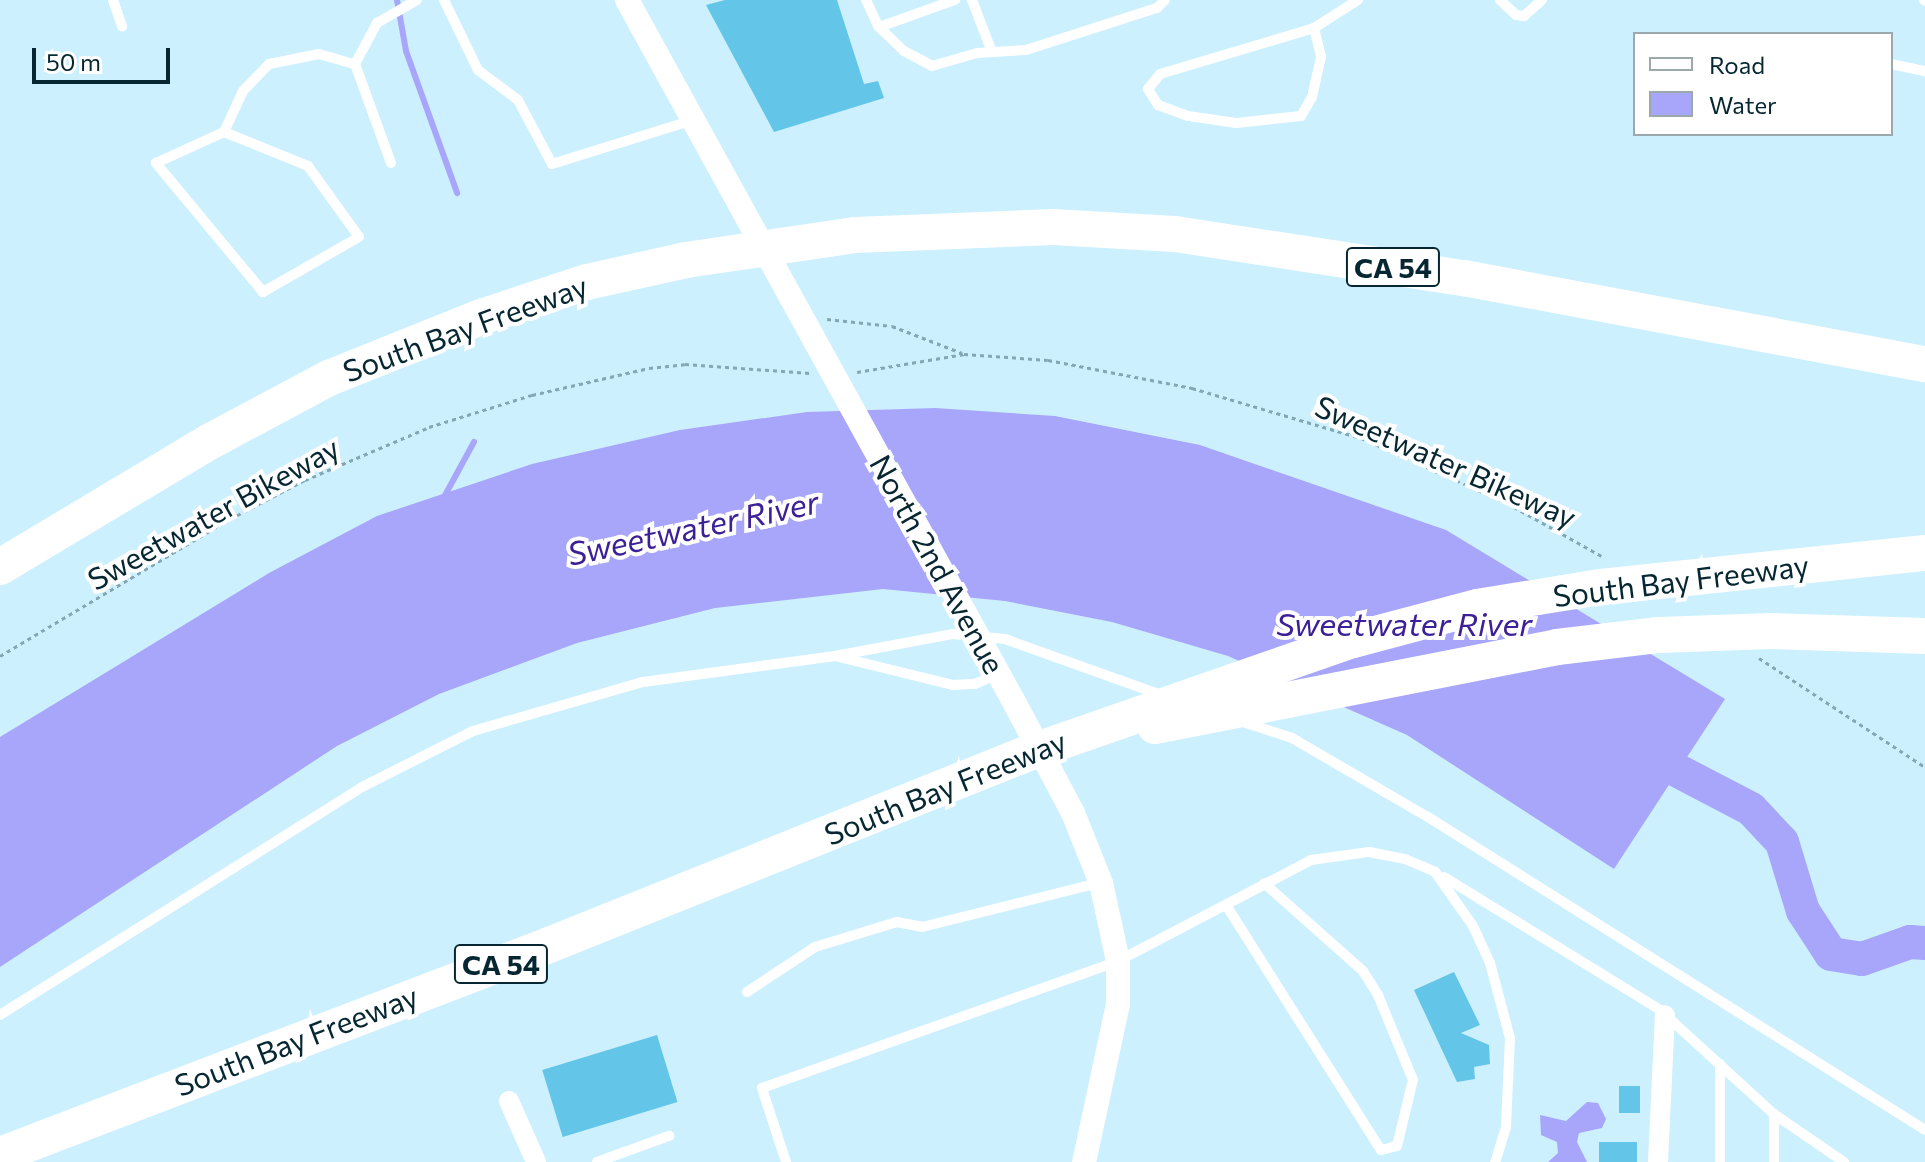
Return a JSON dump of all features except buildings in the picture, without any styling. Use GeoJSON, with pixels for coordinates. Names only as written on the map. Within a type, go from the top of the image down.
{"type":"FeatureCollection","features":[{"type":"Feature","properties":{"kind":"highway","name":"South Bay Freeway"},"geometry":{"type":"LineString","coordinates":[[0,567],[329,378],[478,318],[587,282],[686,260],[855,235],[1053,227],[1175,234],[1464,278],[1925,364]]}},
{"type":"Feature","properties":{"kind":"highway"},"geometry":{"type":"LineString","coordinates":[[1857,351],[1925,356]]}},
{"type":"Feature","properties":{"kind":"highway"},"geometry":{"type":"LineString","coordinates":[[0,550],[56,533]]}},
{"type":"Feature","properties":{"kind":"highway","name":"South Bay Freeway"},"geometry":{"type":"LineString","coordinates":[[0,1155],[549,945],[1015,758],[1353,640],[1477,607],[1684,578],[1925,553]]}},
{"type":"Feature","properties":{"kind":"highway"},"geometry":{"type":"LineString","coordinates":[[1015,758],[1557,647],[1659,635],[1761,642],[1825,633],[1925,636]]}},
{"type":"Feature","properties":{"kind":"highway"},"geometry":{"type":"LineString","coordinates":[[1825,633],[1925,653]]}},
{"type":"Feature","properties":{"kind":"street","name":"North 2nd Avenue"},"geometry":{"type":"LineString","coordinates":[[627,0],[1013,700],[1073,813],[1101,883],[1118,961],[1114,1033],[1084,1162]]}},
{"type":"Feature","properties":{"kind":"street"},"geometry":{"type":"LineString","coordinates":[[1658,1162],[1665,1015]]}},
{"type":"Feature","properties":{"kind":"street"},"geometry":{"type":"LineString","coordinates":[[509,1101],[536,1162]]}},
{"type":"Feature","properties":{"kind":"lane"},"geometry":{"type":"LineString","coordinates":[[113,0],[122,26]]}},
{"type":"Feature","properties":{"kind":"lane"},"geometry":{"type":"LineString","coordinates":[[391,163],[355,64],[377,23],[417,0]]}},
{"type":"Feature","properties":{"kind":"lane"},"geometry":{"type":"LineString","coordinates":[[444,0],[478,70],[518,100],[552,164],[693,120]]}},
{"type":"Feature","properties":{"kind":"lane"},"geometry":{"type":"LineString","coordinates":[[866,0],[879,27],[904,51],[932,66],[992,52],[1026,50],[1157,8],[1165,0]]}},
{"type":"Feature","properties":{"kind":"lane"},"geometry":{"type":"LineString","coordinates":[[879,27],[955,0]]}},
{"type":"Feature","properties":{"kind":"lane"},"geometry":{"type":"LineString","coordinates":[[972,0],[992,52]]}},
{"type":"Feature","properties":{"kind":"lane"},"geometry":{"type":"LineString","coordinates":[[1314,28],[1321,57],[1312,97],[1301,116],[1236,123],[1188,116],[1158,105],[1148,89],[1160,74],[1314,28],[1358,0]]}},
{"type":"Feature","properties":{"kind":"lane"},"geometry":{"type":"LineString","coordinates":[[1500,0],[1516,15],[1524,16],[1542,0]]}},
{"type":"Feature","properties":{"kind":"lane"},"geometry":{"type":"LineString","coordinates":[[224,132],[308,166],[359,237],[263,292],[156,163],[224,132],[243,91],[269,64],[319,54],[355,64]]}},
{"type":"Feature","properties":{"kind":"lane"},"geometry":{"type":"LineString","coordinates":[[1893,64],[1925,71]]}},
{"type":"Feature","properties":{"kind":"lane"},"geometry":{"type":"LineString","coordinates":[[0,1015],[364,786],[473,731],[643,682],[835,656],[952,634],[1005,639],[1292,738],[1428,817],[1925,1130]]}},
{"type":"Feature","properties":{"kind":"lane"},"geometry":{"type":"LineString","coordinates":[[835,656],[953,685],[975,684],[998,673]]}},
{"type":"Feature","properties":{"kind":"lane"},"geometry":{"type":"LineString","coordinates":[[786,1162],[762,1088],[1118,961],[1311,860],[1346,853],[1392,856],[1435,872],[1665,1015],[1774,1114],[1844,1162]]}},
{"type":"Feature","properties":{"kind":"lane"},"geometry":{"type":"LineString","coordinates":[[1435,872],[1473,926],[1490,963],[1510,1038],[1506,1127],[1495,1162]]}},
{"type":"Feature","properties":{"kind":"lane"},"geometry":{"type":"LineString","coordinates":[[747,992],[829,943],[897,922],[922,927],[1101,883]]}},
{"type":"Feature","properties":{"kind":"lane"},"geometry":{"type":"LineString","coordinates":[[1226,905],[1381,1150],[1397,1146],[1413,1080],[1378,995],[1363,971],[1264,883]]}},
{"type":"Feature","properties":{"kind":"lane"},"geometry":{"type":"LineString","coordinates":[[1720,1064],[1720,1162]]}},
{"type":"Feature","properties":{"kind":"lane"},"geometry":{"type":"LineString","coordinates":[[1774,1114],[1774,1162]]}},
{"type":"Feature","properties":{"kind":"lane"},"geometry":{"type":"LineString","coordinates":[[597,1162],[669,1136]]}},
{"type":"Feature","properties":{"kind":"lane"},"geometry":{"type":"LineString","coordinates":[[1820,1146],[1820,1162]]}},
{"type":"Feature","properties":{"kind":"path"},"geometry":{"type":"LineString","coordinates":[[803,319],[868,321],[964,354]]}},
{"type":"Feature","properties":{"kind":"path","name":"Sweetwater Bikeway"},"geometry":{"type":"LineString","coordinates":[[845,373],[964,354],[1048,360],[1141,376],[1308,420],[1507,503],[1613,562]]}},
{"type":"Feature","properties":{"kind":"path","name":"Sweetwater Bikeway"},"geometry":{"type":"LineString","coordinates":[[0,656],[230,519],[318,474],[429,427],[649,368],[699,364],[824,374]]}},
{"type":"Feature","properties":{"kind":"path"},"geometry":{"type":"LineString","coordinates":[[1761,642],[1925,767]]}},
{"type":"Feature","properties":{"kind":"water","name":"Sweetwater River"},"geometry":{"type":"Polygon","coordinates":[[[935,408],[1055,416],[1200,445],[1446,530],[1725,699],[1614,869],[1407,735],[1228,656],[1112,622],[1005,601],[883,589],[715,608],[577,643],[439,694],[337,746],[0,967],[0,737],[269,573],[377,516],[532,464],[680,430],[807,412],[935,408]]]}},
{"type":"Feature","properties":{"kind":"water"},"geometry":{"type":"Polygon","coordinates":[[[1587,1102],[1598,1103],[1606,1119],[1602,1128],[1579,1133],[1577,1142],[1587,1162],[1548,1162],[1558,1153],[1557,1142],[1541,1135],[1540,1115],[1566,1121],[1587,1102]]]}},
{"type":"Feature","properties":{"kind":"waterway"},"geometry":{"type":"LineString","coordinates":[[397,0],[406,51],[457,193]]}},
{"type":"Feature","properties":{"kind":"waterway"},"geometry":{"type":"LineString","coordinates":[[443,499],[474,442]]}},
{"type":"Feature","properties":{"kind":"waterway","name":"Sweetwater River"},"geometry":{"type":"LineString","coordinates":[[1640,751],[1751,809],[1782,842],[1803,911],[1831,954],[1862,959],[1910,942],[1925,943]]}}]}
